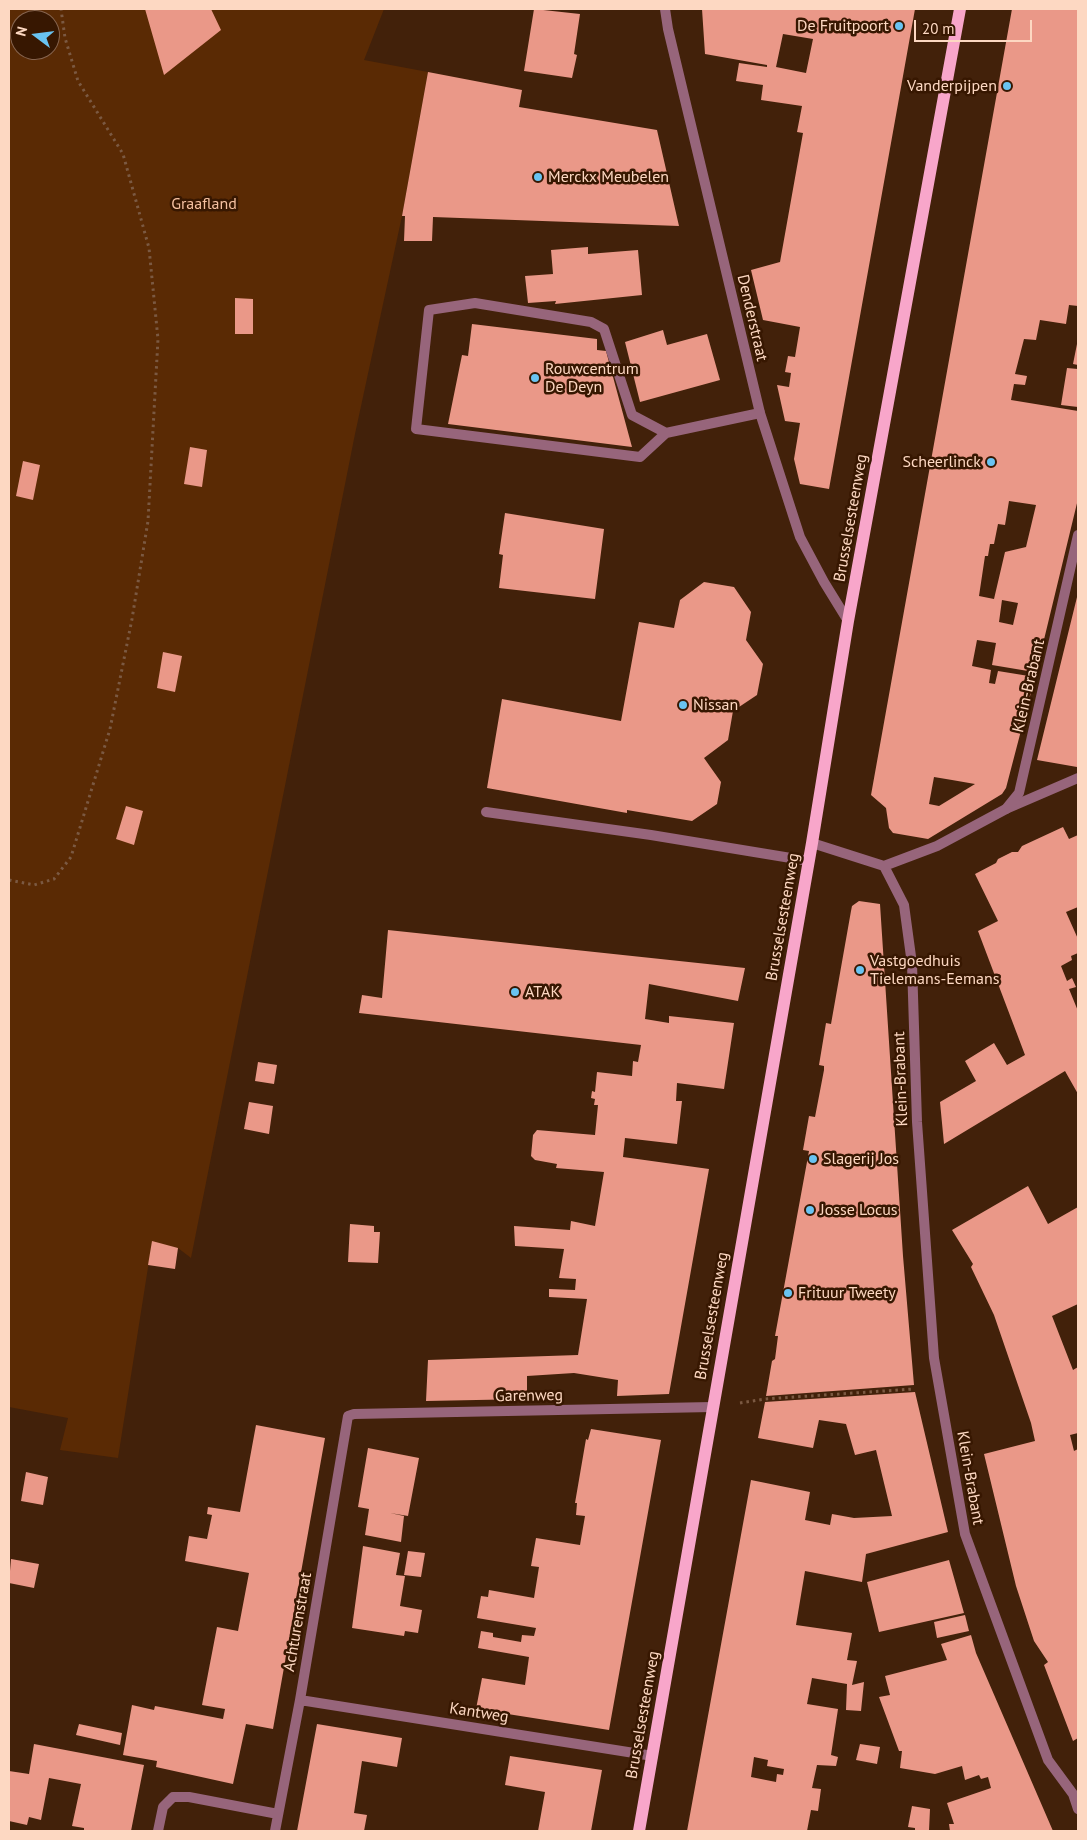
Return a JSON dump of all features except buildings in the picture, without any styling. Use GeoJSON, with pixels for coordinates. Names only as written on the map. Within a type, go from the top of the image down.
{"type":"FeatureCollection","features":[{"type":"Feature","properties":{"kind":"main road","name":"Brusselsesteenweg"},"geometry":{"type":"LineString","coordinates":[[639,1831],[809,861],[848,621],[960,9]]}},
{"type":"Feature","properties":{"kind":"street","name":"Denderstraat"},"geometry":{"type":"LineString","coordinates":[[665,9],[760,413],[800,537],[848,621]]}},
{"type":"Feature","properties":{"kind":"street"},"geometry":{"type":"LineString","coordinates":[[666,432],[632,415],[604,329],[591,322],[475,304],[429,310],[416,429],[640,458],[666,432],[760,413]]}},
{"type":"Feature","properties":{"kind":"street","name":"Klein-Brabant"},"geometry":{"type":"LineString","coordinates":[[1078,535],[1019,793],[1006,809],[936,846],[884,866],[904,906],[912,964],[917,1122],[934,1358],[965,1534],[1048,1760],[1073,1794],[1078,1809]]}},
{"type":"Feature","properties":{"kind":"street"},"geometry":{"type":"LineString","coordinates":[[1006,809],[1078,778]]}},
{"type":"Feature","properties":{"kind":"street"},"geometry":{"type":"LineString","coordinates":[[486,812],[650,835],[809,861]]}},
{"type":"Feature","properties":{"kind":"street"},"geometry":{"type":"LineString","coordinates":[[812,843],[884,866]]}},
{"type":"Feature","properties":{"kind":"street","name":"Garenweg"},"geometry":{"type":"LineString","coordinates":[[348,1416],[354,1414],[712,1407]]}},
{"type":"Feature","properties":{"kind":"street","name":"Achturenstraat"},"geometry":{"type":"LineString","coordinates":[[275,1831],[300,1700],[348,1416]]}},
{"type":"Feature","properties":{"kind":"street","name":"Kantweg"},"geometry":{"type":"LineString","coordinates":[[300,1700],[653,1756]]}},
{"type":"Feature","properties":{"kind":"street"},"geometry":{"type":"LineString","coordinates":[[158,1831],[164,1807],[173,1797],[189,1797],[278,1814]]}},
{"type":"Feature","properties":{"kind":"path"},"geometry":{"type":"LineString","coordinates":[[9,880],[34,885],[54,879],[71,857],[110,729],[132,619],[148,521],[158,338],[149,248],[123,154],[78,81],[65,38],[61,9]]}},
{"type":"Feature","properties":{"kind":"path"},"geometry":{"type":"LineString","coordinates":[[712,1407],[765,1399],[939,1387]]}},
{"type":"Feature","properties":{"kind":"green space","name":"Graafland"},"geometry":{"type":"Polygon","coordinates":[[[9,9],[384,9],[364,60],[428,72],[402,216],[355,434],[191,1258],[178,1248],[152,1242],[118,1458],[60,1450],[68,1418],[9,1407],[9,9]]]}},
{"type":"Feature","properties":{"kind":"place","name":"De Fruitpoort"},"geometry":{"type":"Point","coordinates":[899,26]}},
{"type":"Feature","properties":{"kind":"place","name":"Vanderpijpen"},"geometry":{"type":"Point","coordinates":[1007,86]}},
{"type":"Feature","properties":{"kind":"place","name":"Merckx Meubelen"},"geometry":{"type":"Point","coordinates":[538,177]}},
{"type":"Feature","properties":{"kind":"place","name":"Rouwcentrum De Deyn"},"geometry":{"type":"Point","coordinates":[535,378]}},
{"type":"Feature","properties":{"kind":"place","name":"Scheerlinck"},"geometry":{"type":"Point","coordinates":[991,462]}},
{"type":"Feature","properties":{"kind":"place","name":"Nissan"},"geometry":{"type":"Point","coordinates":[683,705]}},
{"type":"Feature","properties":{"kind":"place","name":"Vastgoedhuis Tielemans-Eemans"},"geometry":{"type":"Point","coordinates":[860,970]}},
{"type":"Feature","properties":{"kind":"place","name":"ATAK"},"geometry":{"type":"Point","coordinates":[515,992]}},
{"type":"Feature","properties":{"kind":"place","name":"Slagerij Jos"},"geometry":{"type":"Point","coordinates":[813,1159]}},
{"type":"Feature","properties":{"kind":"place","name":"Josse Locus"},"geometry":{"type":"Point","coordinates":[810,1210]}},
{"type":"Feature","properties":{"kind":"place","name":"Frituur Tweety"},"geometry":{"type":"Point","coordinates":[788,1293]}}]}
